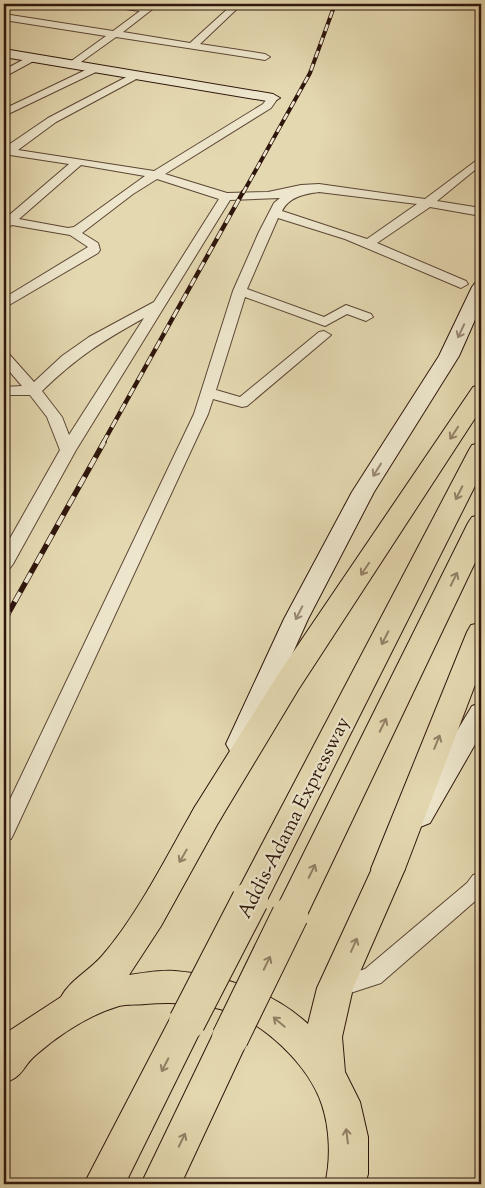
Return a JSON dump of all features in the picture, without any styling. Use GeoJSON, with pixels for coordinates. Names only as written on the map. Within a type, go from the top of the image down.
{"type":"FeatureCollection","features":[{"type":"Feature","properties":{"kind":"main road"},"geometry":{"type":"LineString","coordinates":[[10,1051],[67,1011],[114,967],[149,916],[207,814],[287,683],[481,392]]}},
{"type":"Feature","properties":{"kind":"main road","name":"Addis-Adama Expressway"},"geometry":{"type":"LineString","coordinates":[[104,1184],[481,450]]}},
{"type":"Feature","properties":{"kind":"main road","name":"Addis-Adama Expressway"},"geometry":{"type":"LineString","coordinates":[[161,1184],[230,1038],[481,524]]}},
{"type":"Feature","properties":{"kind":"main road"},"geometry":{"type":"LineString","coordinates":[[326,1076],[323,1037],[335,988],[388,869],[481,632]]}},
{"type":"Feature","properties":{"kind":"main road"},"geometry":{"type":"LineString","coordinates":[[67,1011],[117,991],[173,986],[227,994],[276,1018],[315,1055],[341,1102],[348,1137],[351,1181]]}},
{"type":"Feature","properties":{"kind":"street"},"geometry":{"type":"LineString","coordinates":[[111,4],[151,6]]}},
{"type":"Feature","properties":{"kind":"street"},"geometry":{"type":"LineString","coordinates":[[192,46],[238,4]]}},
{"type":"Feature","properties":{"kind":"street"},"geometry":{"type":"LineString","coordinates":[[74,64],[151,6]]}},
{"type":"Feature","properties":{"kind":"street"},"geometry":{"type":"LineString","coordinates":[[4,17],[265,57]]}},
{"type":"Feature","properties":{"kind":"street"},"geometry":{"type":"LineString","coordinates":[[4,53],[273,98],[267,106],[129,191],[73,232]]}},
{"type":"Feature","properties":{"kind":"street"},"geometry":{"type":"LineString","coordinates":[[4,74],[34,58]]}},
{"type":"Feature","properties":{"kind":"street"},"geometry":{"type":"LineString","coordinates":[[4,113],[96,68]]}},
{"type":"Feature","properties":{"kind":"street"},"geometry":{"type":"LineString","coordinates":[[5,152],[52,120],[136,75]]}},
{"type":"Feature","properties":{"kind":"street"},"geometry":{"type":"LineString","coordinates":[[5,152],[157,175],[226,197],[268,196],[301,189],[319,188],[427,202],[481,212]]}},
{"type":"Feature","properties":{"kind":"street"},"geometry":{"type":"LineString","coordinates":[[368,244],[481,160]]}},
{"type":"Feature","properties":{"kind":"street"},"geometry":{"type":"LineString","coordinates":[[5,222],[78,162]]}},
{"type":"Feature","properties":{"kind":"street"},"geometry":{"type":"LineString","coordinates":[[4,832],[197,423],[240,291],[280,202],[301,189]]}},
{"type":"Feature","properties":{"kind":"street"},"geometry":{"type":"LineString","coordinates":[[4,564],[68,450],[226,197]]}},
{"type":"Feature","properties":{"kind":"street"},"geometry":{"type":"LineString","coordinates":[[207,814],[305,602],[363,492],[449,356],[471,285],[310,222],[275,213]]}},
{"type":"Feature","properties":{"kind":"street"},"geometry":{"type":"LineString","coordinates":[[4,304],[94,250],[94,246],[73,232],[5,222]]}},
{"type":"Feature","properties":{"kind":"street"},"geometry":{"type":"LineString","coordinates":[[240,291],[325,322],[346,309],[366,317]]}},
{"type":"Feature","properties":{"kind":"street"},"geometry":{"type":"LineString","coordinates":[[4,391],[34,390],[67,359],[87,344],[159,303]]}},
{"type":"Feature","properties":{"kind":"street"},"geometry":{"type":"LineString","coordinates":[[208,392],[242,403],[324,335]]}},
{"type":"Feature","properties":{"kind":"street"},"geometry":{"type":"LineString","coordinates":[[4,357],[34,390],[54,417],[68,450]]}},
{"type":"Feature","properties":{"kind":"street"},"geometry":{"type":"LineString","coordinates":[[388,869],[481,712]]}},
{"type":"Feature","properties":{"kind":"street"},"geometry":{"type":"LineString","coordinates":[[335,988],[373,976],[475,889],[481,881]]}},
{"type":"Feature","properties":{"kind":"railway"},"geometry":{"type":"LineString","coordinates":[[243,193],[310,73],[335,4]]}},
{"type":"Feature","properties":{"kind":"railway"},"geometry":{"type":"LineString","coordinates":[[103,443],[243,192]]}},
{"type":"Feature","properties":{"kind":"railway"},"geometry":{"type":"LineString","coordinates":[[4,621],[104,442]]}}]}
